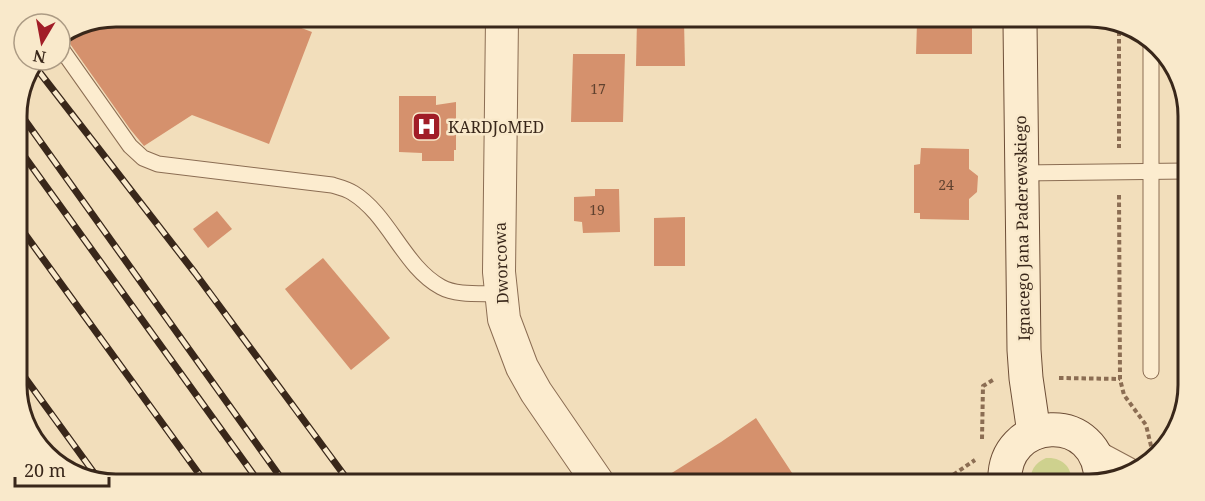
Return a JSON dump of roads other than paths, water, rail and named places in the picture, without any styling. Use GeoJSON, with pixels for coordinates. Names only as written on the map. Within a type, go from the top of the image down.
{"type":"FeatureCollection","features":[{"type":"Feature","properties":{"kind":"street","name":"Dworcowa"},"geometry":{"type":"LineString","coordinates":[[501,27],[500,294],[504,319],[522,367],[536,392],[592,474]]}},
{"type":"Feature","properties":{"kind":"street","name":"Ignacego Jana Paderewskiego"},"geometry":{"type":"LineString","coordinates":[[1020,27],[1024,350],[1034,433]]}},
{"type":"Feature","properties":{"kind":"street"},"geometry":{"type":"LineString","coordinates":[[996,474],[1023,440],[1047,429],[1071,432],[1087,442],[1100,470]]}},
{"type":"Feature","properties":{"kind":"lane"},"geometry":{"type":"LineString","coordinates":[[1151,52],[1151,371]]}},
{"type":"Feature","properties":{"kind":"lane"},"geometry":{"type":"LineString","coordinates":[[72,64],[130,146],[143,158],[158,164],[332,185],[353,193],[370,207],[422,273],[442,288],[462,292],[500,294]]}},
{"type":"Feature","properties":{"kind":"lane"},"geometry":{"type":"LineString","coordinates":[[1021,173],[1178,171]]}},
{"type":"Feature","properties":{"kind":"railway"},"geometry":{"type":"LineString","coordinates":[[39,72],[195,273],[343,474]]}},
{"type":"Feature","properties":{"kind":"railway"},"geometry":{"type":"LineString","coordinates":[[27,123],[278,474]]}},
{"type":"Feature","properties":{"kind":"railway"},"geometry":{"type":"LineString","coordinates":[[27,160],[253,474]]}},
{"type":"Feature","properties":{"kind":"railway"},"geometry":{"type":"LineString","coordinates":[[27,237],[199,474]]}},
{"type":"Feature","properties":{"kind":"railway"},"geometry":{"type":"LineString","coordinates":[[27,380],[92,470]]}},
{"type":"Feature","properties":{"kind":"place","name":"KARDJoMED"},"geometry":{"type":"Point","coordinates":[427,127]}}]}
